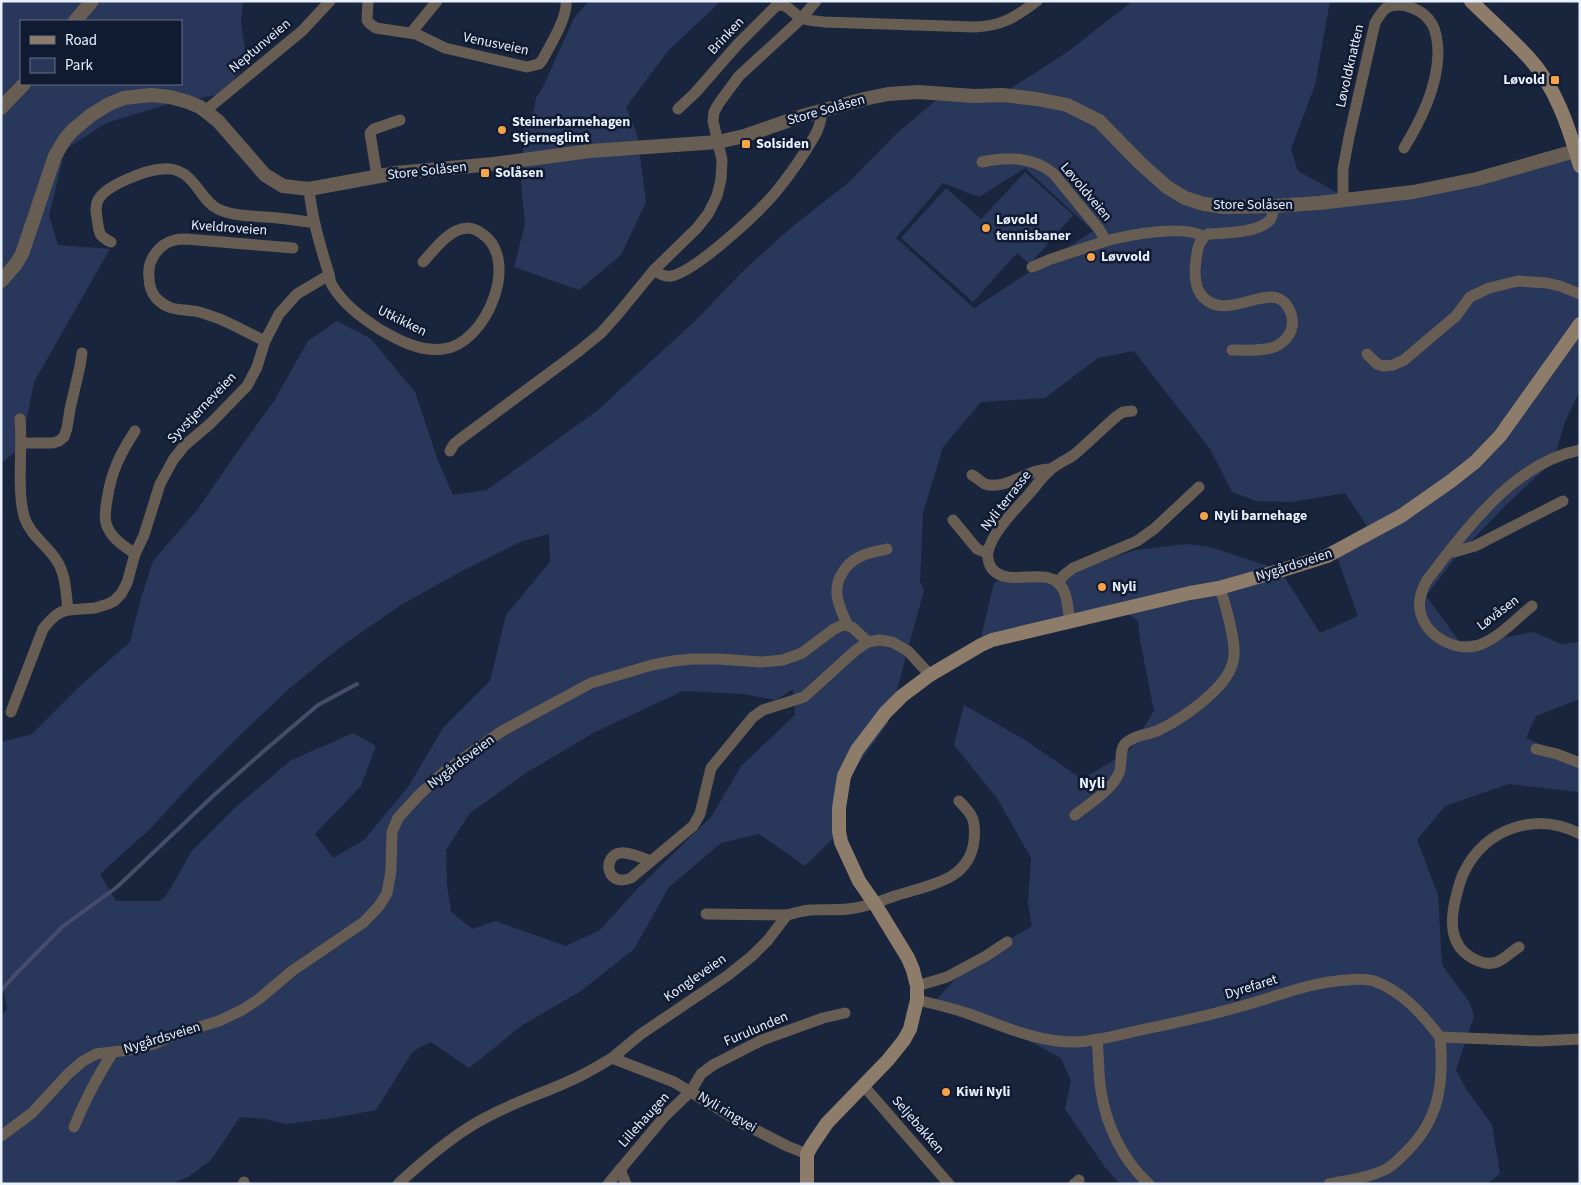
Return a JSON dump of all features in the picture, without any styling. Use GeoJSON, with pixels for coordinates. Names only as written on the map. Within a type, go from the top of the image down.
{"type":"FeatureCollection","features":[{"type":"Feature","properties":{"kind":"main road"},"geometry":{"type":"LineString","coordinates":[[1471,1],[1530,59],[1547,82],[1560,106],[1578,150],[1580,166]]}},
{"type":"Feature","properties":{"kind":"main road","name":"Nygårdsveien"},"geometry":{"type":"LineString","coordinates":[[917,986],[908,958],[859,881],[841,842],[839,831],[839,808],[844,776],[857,750],[885,713],[902,696],[930,675],[992,640],[1190,593],[1219,588],[1279,572],[1327,556],[1401,516],[1475,462],[1500,436],[1580,324]]}},
{"type":"Feature","properties":{"kind":"main road"},"geometry":{"type":"LineString","coordinates":[[807,1184],[807,1154],[828,1123],[888,1060],[904,1040],[910,1029],[917,1000],[917,986]]}},
{"type":"Feature","properties":{"kind":"street"},"geometry":{"type":"LineString","coordinates":[[77,20],[92,1]]}},
{"type":"Feature","properties":{"kind":"street","name":"Neptunveien"},"geometry":{"type":"LineString","coordinates":[[205,111],[302,31],[330,1]]}},
{"type":"Feature","properties":{"kind":"street","name":"Venusveien"},"geometry":{"type":"LineString","coordinates":[[368,1],[366,15],[369,24],[376,28],[411,33],[445,48],[527,67],[539,64],[543,59],[563,18],[566,1]]}},
{"type":"Feature","properties":{"kind":"street"},"geometry":{"type":"LineString","coordinates":[[411,33],[437,1]]}},
{"type":"Feature","properties":{"kind":"street"},"geometry":{"type":"LineString","coordinates":[[450,451],[459,440],[579,351],[618,314],[654,270],[698,228],[717,196],[721,179],[722,160],[713,121],[714,112],[739,76],[802,18],[816,1]]}},
{"type":"Feature","properties":{"kind":"street","name":"Brinken"},"geometry":{"type":"LineString","coordinates":[[678,109],[695,93],[738,44],[780,4],[802,18],[843,22],[989,27],[1004,23],[1017,16],[1037,1]]}},
{"type":"Feature","properties":{"kind":"street","name":"Løvoldknatten"},"geometry":{"type":"LineString","coordinates":[[1343,200],[1343,169],[1347,145],[1375,23],[1387,7],[1394,4],[1414,6],[1424,14],[1432,24],[1436,34],[1438,53],[1432,90],[1419,125],[1404,148]]}},
{"type":"Feature","properties":{"kind":"street"},"geometry":{"type":"LineString","coordinates":[[1,108],[23,85]]}},
{"type":"Feature","properties":{"kind":"street","name":"Store Solåsen"},"geometry":{"type":"LineString","coordinates":[[1,281],[22,254],[55,156],[65,139],[91,115],[109,104],[124,98],[151,95],[170,97],[188,102],[205,111],[218,121],[265,174],[284,186],[309,189],[396,173],[590,152],[718,142],[744,136],[799,117],[864,99],[888,94],[918,92],[974,96],[1002,95],[1067,105],[1099,121],[1167,187],[1185,198],[1204,204],[1224,207],[1274,206],[1413,192],[1486,176],[1578,150]]}},
{"type":"Feature","properties":{"kind":"street"},"geometry":{"type":"LineString","coordinates":[[654,270],[665,276],[672,276],[686,270],[704,258],[752,216],[773,195],[806,150],[821,123],[822,112]]}},
{"type":"Feature","properties":{"kind":"street"},"geometry":{"type":"LineString","coordinates":[[377,176],[370,133],[374,129],[400,120]]}},
{"type":"Feature","properties":{"kind":"street","name":"Løvoldveien"},"geometry":{"type":"LineString","coordinates":[[982,162],[1001,158],[1013,158],[1046,168],[1053,173],[1095,224],[1106,241]]}},
{"type":"Feature","properties":{"kind":"street"},"geometry":{"type":"LineString","coordinates":[[111,242],[102,238],[98,226],[97,202],[102,194],[145,172],[163,169],[174,170],[185,175],[210,203],[218,209],[237,215],[313,222]]}},
{"type":"Feature","properties":{"kind":"street","name":"Utkikken"},"geometry":{"type":"LineString","coordinates":[[309,189],[313,222],[331,284],[344,302],[363,319],[384,332],[416,347],[428,350],[444,349],[458,345],[470,336],[487,314],[494,297],[499,269],[498,257],[492,242],[476,229],[467,228],[447,237],[423,262]]}},
{"type":"Feature","properties":{"kind":"street"},"geometry":{"type":"LineString","coordinates":[[1232,350],[1275,347],[1290,334],[1293,326],[1292,317],[1289,308],[1282,300],[1276,297],[1222,306],[1206,300],[1200,294],[1196,285],[1195,266],[1198,246],[1208,234],[1260,227],[1272,215],[1274,206]]}},
{"type":"Feature","properties":{"kind":"street","name":"Løvoldveien"},"geometry":{"type":"LineString","coordinates":[[1032,267],[1119,237],[1162,231],[1185,231],[1200,234],[1204,237]]}},
{"type":"Feature","properties":{"kind":"street","name":"Kveldroveien"},"geometry":{"type":"LineString","coordinates":[[265,341],[220,319],[198,312],[168,308],[152,292],[149,284],[148,270],[152,258],[160,248],[174,240],[186,239],[293,248]]}},
{"type":"Feature","properties":{"kind":"street","name":"Syvstjerneveien"},"geometry":{"type":"LineString","coordinates":[[11,712],[43,629],[50,619],[62,611],[95,608],[114,601],[121,594],[127,583],[135,554],[144,535],[160,484],[173,460],[184,446],[247,386],[257,367],[265,341],[278,314],[297,294],[329,275]]}},
{"type":"Feature","properties":{"kind":"street"},"geometry":{"type":"LineString","coordinates":[[1367,354],[1377,364],[1383,366],[1393,365],[1404,360],[1456,316],[1470,297],[1489,288],[1518,281],[1547,283],[1580,294]]}},
{"type":"Feature","properties":{"kind":"street"},"geometry":{"type":"LineString","coordinates":[[22,443],[53,443],[64,436],[82,353]]}},
{"type":"Feature","properties":{"kind":"street","name":"Nyli terrasse"},"geometry":{"type":"LineString","coordinates":[[1058,583],[1052,578],[1044,576],[1014,577],[1002,575],[993,570],[989,564],[987,553],[993,539],[1004,523],[1050,469],[1073,455],[1117,416],[1123,412],[1132,411]]}},
{"type":"Feature","properties":{"kind":"street"},"geometry":{"type":"LineString","coordinates":[[20,419],[22,443],[21,490],[24,518],[30,529],[58,562],[63,577],[68,610]]}},
{"type":"Feature","properties":{"kind":"street"},"geometry":{"type":"LineString","coordinates":[[135,431],[117,461],[109,485],[105,514],[110,531],[120,543],[135,554]]}},
{"type":"Feature","properties":{"kind":"street","name":"Løvåsen"},"geometry":{"type":"LineString","coordinates":[[1532,606],[1494,637],[1479,645],[1464,648],[1443,641],[1429,630],[1424,623],[1420,609],[1420,600],[1422,589],[1427,580],[1476,518],[1521,477],[1553,457],[1580,450]]}},
{"type":"Feature","properties":{"kind":"street"},"geometry":{"type":"LineString","coordinates":[[972,474],[984,484],[995,485],[1042,469],[1050,469]]}},
{"type":"Feature","properties":{"kind":"street"},"geometry":{"type":"LineString","coordinates":[[1070,622],[1064,590],[1058,583],[1064,575],[1073,568],[1137,540],[1154,529],[1199,487]]}},
{"type":"Feature","properties":{"kind":"street"},"geometry":{"type":"LineString","coordinates":[[1451,549],[1454,552],[1474,546],[1562,501]]}},
{"type":"Feature","properties":{"kind":"street"},"geometry":{"type":"LineString","coordinates":[[953,520],[977,549],[987,553]]}},
{"type":"Feature","properties":{"kind":"street"},"geometry":{"type":"LineString","coordinates":[[868,642],[852,627],[847,625],[837,594],[837,585],[846,566],[863,555],[888,549]]}},
{"type":"Feature","properties":{"kind":"street"},"geometry":{"type":"LineString","coordinates":[[1075,815],[1101,795],[1117,777],[1121,768],[1122,749],[1126,743],[1139,735],[1157,730],[1195,708],[1216,689],[1228,674],[1233,664],[1233,648],[1230,624],[1219,588]]}},
{"type":"Feature","properties":{"kind":"street","name":"Nygårdsveien"},"geometry":{"type":"LineString","coordinates":[[1,1136],[32,1112],[83,1061],[96,1054],[129,1050],[154,1044],[179,1033],[219,1021],[242,1010],[259,999],[292,971],[364,922],[379,906],[387,892],[391,871],[392,832],[398,818],[444,772],[502,731],[591,683],[608,677],[672,661],[719,658],[761,662],[783,660],[802,653],[834,629],[847,625]]}},
{"type":"Feature","properties":{"kind":"street"},"geometry":{"type":"LineString","coordinates":[[651,861],[693,826],[700,814],[711,768],[753,717],[763,710],[804,697],[856,650],[868,642],[879,640],[892,642],[908,651],[930,675]]}},
{"type":"Feature","properties":{"kind":"street"},"geometry":{"type":"LineString","coordinates":[[1536,749],[1580,763]]}},
{"type":"Feature","properties":{"kind":"street"},"geometry":{"type":"LineString","coordinates":[[706,914],[787,915],[810,910],[856,908],[948,879],[961,870],[968,862],[973,848],[975,826],[973,818],[959,801]]}},
{"type":"Feature","properties":{"kind":"street"},"geometry":{"type":"LineString","coordinates":[[1519,947],[1497,962],[1488,963],[1480,962],[1465,953],[1456,943],[1452,925],[1453,909],[1463,874],[1475,854],[1504,831],[1526,824],[1544,823],[1563,826],[1580,834]]}},
{"type":"Feature","properties":{"kind":"street","name":"Kongleveien"},"geometry":{"type":"LineString","coordinates":[[612,1058],[641,1034],[752,956],[768,940],[787,915]]}},
{"type":"Feature","properties":{"kind":"street"},"geometry":{"type":"LineString","coordinates":[[917,986],[947,977],[986,956],[1007,942]]}},
{"type":"Feature","properties":{"kind":"street","name":"Dyrefaret"},"geometry":{"type":"LineString","coordinates":[[917,1000],[970,1014],[1016,1033],[1074,1042],[1097,1040],[1216,1013],[1312,984],[1355,979],[1373,981],[1390,988],[1411,1003],[1440,1037]]}},
{"type":"Feature","properties":{"kind":"street","name":"Furulunden"},"geometry":{"type":"LineString","coordinates":[[692,1091],[701,1074],[740,1050],[814,1021],[845,1013]]}},
{"type":"Feature","properties":{"kind":"street"},"geometry":{"type":"LineString","coordinates":[[1329,1184],[1370,1175],[1388,1168],[1418,1141],[1428,1126],[1439,1097],[1441,1070],[1440,1037],[1539,1042],[1578,1036]]}},
{"type":"Feature","properties":{"kind":"street"},"geometry":{"type":"LineString","coordinates":[[1097,1040],[1101,1091],[1107,1114],[1118,1145],[1128,1162],[1148,1184]]}},
{"type":"Feature","properties":{"kind":"street"},"geometry":{"type":"LineString","coordinates":[[74,1127],[87,1095],[113,1052]]}},
{"type":"Feature","properties":{"kind":"street"},"geometry":{"type":"LineString","coordinates":[[398,1184],[413,1170],[478,1122],[517,1102],[583,1075],[612,1058]]}},
{"type":"Feature","properties":{"kind":"street","name":"Nyli ringvei"},"geometry":{"type":"LineString","coordinates":[[612,1058],[674,1082],[742,1122],[787,1146],[807,1154]]}},
{"type":"Feature","properties":{"kind":"street","name":"Seljebakken"},"geometry":{"type":"LineString","coordinates":[[863,1085],[949,1184]]}},
{"type":"Feature","properties":{"kind":"street","name":"Lillehaugen"},"geometry":{"type":"LineString","coordinates":[[608,1184],[665,1116],[692,1091]]}},
{"type":"Feature","properties":{"kind":"street","name":"Lillehaugen"},"geometry":{"type":"LineString","coordinates":[[620,1169],[626,1184]]}},
{"type":"Feature","properties":{"kind":"green space"},"geometry":{"type":"Polygon","coordinates":[[[1,1],[243,1],[241,22],[247,62],[223,94],[172,103],[106,123],[65,150],[49,216],[58,245],[110,249],[34,382],[21,448],[1,463],[1,1]]]}},
{"type":"Feature","properties":{"kind":"green space"},"geometry":{"type":"Polygon","coordinates":[[[589,1],[721,1],[668,51],[626,107],[637,134],[646,202],[621,255],[579,290],[514,267],[525,224],[521,183],[525,128],[534,109],[536,98],[543,87],[574,18],[589,1]]]}},
{"type":"Feature","properties":{"kind":"green space"},"geometry":{"type":"Polygon","coordinates":[[[1133,1],[1330,1],[1315,85],[1291,149],[1298,171],[1358,204],[1580,146],[1580,390],[1565,422],[1554,460],[1504,507],[1455,558],[1426,596],[1459,641],[1494,639],[1534,632],[1561,644],[1580,642],[1580,699],[1536,716],[1526,738],[1580,762],[1580,791],[1509,784],[1445,806],[1417,840],[1438,895],[1442,965],[1470,1003],[1474,1016],[1456,1070],[1465,1087],[1492,1125],[1500,1174],[1486,1184],[1120,1184],[1104,1166],[1065,1109],[1071,1081],[1061,1058],[999,1025],[935,1001],[972,961],[1032,926],[1028,903],[1031,858],[997,798],[954,745],[964,705],[1025,740],[1082,779],[1129,751],[1154,711],[1138,621],[1123,611],[979,646],[994,583],[1069,572],[1136,550],[1187,544],[1210,547],[1280,570],[1320,633],[1358,616],[1335,551],[1367,526],[1345,493],[1291,502],[1256,501],[1232,492],[1210,449],[1134,351],[1098,358],[1045,398],[981,402],[943,447],[923,513],[920,582],[924,590],[888,723],[853,771],[837,834],[805,866],[759,834],[721,843],[669,887],[634,949],[581,991],[521,1026],[469,1068],[431,1042],[413,1051],[376,1110],[286,1124],[265,1119],[240,1117],[211,1160],[188,1177],[172,1184],[1,1184],[1,1016],[7,1009],[1,982],[1,742],[32,734],[80,686],[130,642],[153,561],[198,509],[274,401],[308,341],[337,321],[370,338],[415,392],[437,458],[453,495],[487,490],[598,410],[697,319],[742,272],[793,226],[848,183],[896,134],[940,97],[1008,90],[1066,53],[1133,1]],[[1025,168],[979,197],[943,183],[896,238],[974,308],[1093,231],[1025,168]],[[549,534],[520,542],[460,572],[401,605],[343,645],[290,688],[196,779],[150,829],[100,874],[116,901],[159,901],[165,897],[191,852],[238,805],[290,761],[353,733],[376,746],[361,786],[315,834],[333,858],[364,840],[408,787],[443,728],[490,681],[506,615],[550,562],[549,534]],[[793,689],[776,700],[743,694],[683,691],[595,732],[526,773],[470,813],[446,850],[447,885],[451,912],[473,929],[495,921],[566,946],[600,930],[639,887],[711,817],[741,766],[795,715],[793,689]]]}},
{"type":"Feature","properties":{"kind":"green space","name":"Løvold tennisbaner"},"geometry":{"type":"Polygon","coordinates":[[[1025,172],[1073,215],[1030,264],[1017,253],[973,302],[901,238],[946,188],[981,219],[1025,172]]]}},
{"type":"Feature","properties":{"kind":"waterway"},"geometry":{"type":"LineString","coordinates":[[1,991],[62,927],[117,887],[214,795],[265,750],[318,705],[357,684]]}},
{"type":"Feature","properties":{"kind":"place","name":"Løvold"},"geometry":{"type":"Point","coordinates":[1555,80]}},
{"type":"Feature","properties":{"kind":"place","name":"Steinerbarnehagen Stjerneglimt"},"geometry":{"type":"Point","coordinates":[502,130]}},
{"type":"Feature","properties":{"kind":"place","name":"Solsiden"},"geometry":{"type":"Point","coordinates":[746,144]}},
{"type":"Feature","properties":{"kind":"place","name":"Solåsen"},"geometry":{"type":"Point","coordinates":[485,173]}},
{"type":"Feature","properties":{"kind":"place","name":"Løvold tennisbaner"},"geometry":{"type":"Point","coordinates":[986,228]}},
{"type":"Feature","properties":{"kind":"place","name":"Løvvold"},"geometry":{"type":"Point","coordinates":[1091,257]}},
{"type":"Feature","properties":{"kind":"place","name":"Nyli barnehage"},"geometry":{"type":"Point","coordinates":[1204,516]}},
{"type":"Feature","properties":{"kind":"place","name":"Nyli"},"geometry":{"type":"Point","coordinates":[1102,587]}},
{"type":"Feature","properties":{"kind":"place","name":"Kiwi Nyli"},"geometry":{"type":"Point","coordinates":[946,1092]}},
{"type":"Feature","properties":{"kind":"district","name":"Nyli"},"geometry":{"type":"Point","coordinates":[1092,783]}}]}
